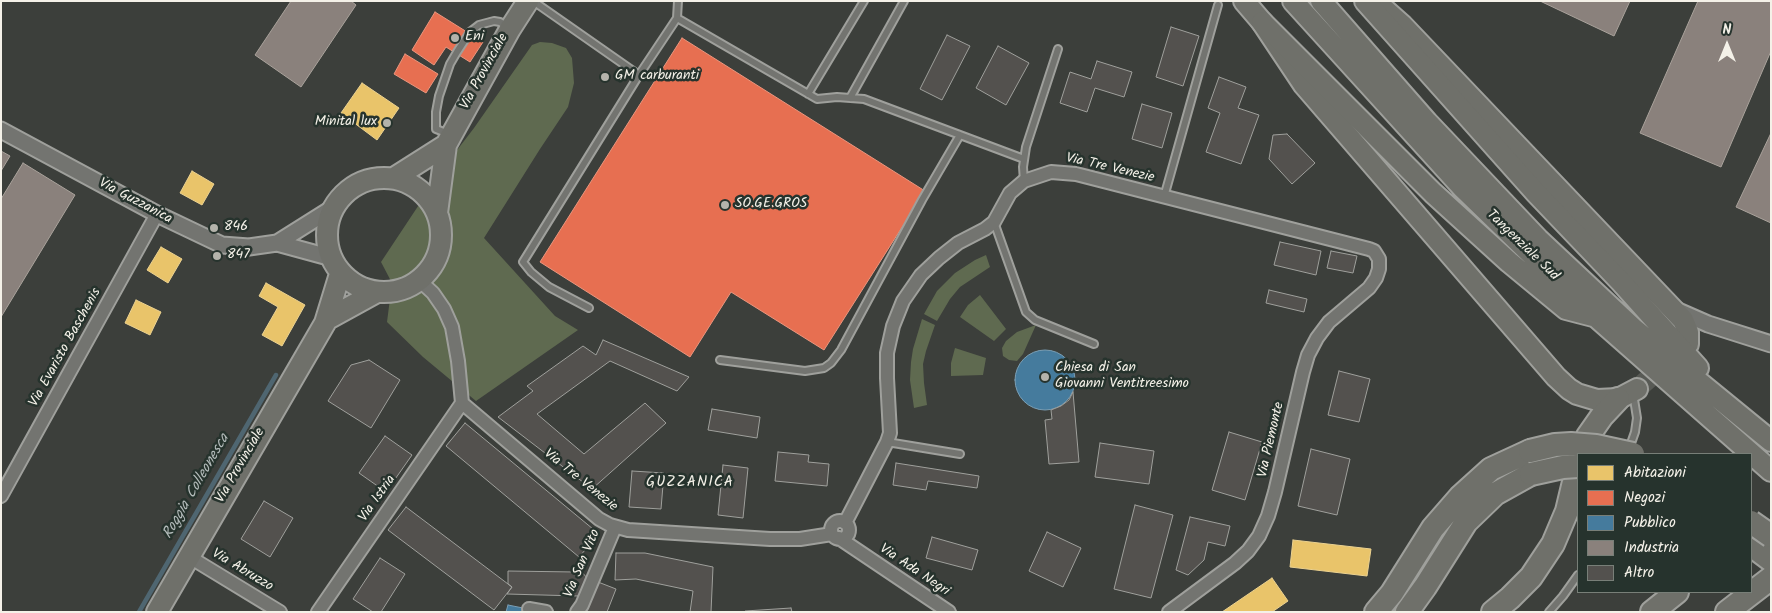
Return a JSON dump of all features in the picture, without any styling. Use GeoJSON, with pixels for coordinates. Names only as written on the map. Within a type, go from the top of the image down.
{"type":"FeatureCollection","features":[{"type":"Feature","properties":{"kind":"highway"},"geometry":{"type":"LineString","coordinates":[[1581,453],[1588,436],[1602,416],[1629,393]]}},
{"type":"Feature","properties":{"kind":"highway"},"geometry":{"type":"LineString","coordinates":[[1376,612],[1392,593],[1433,528],[1460,497],[1491,469],[1530,451],[1555,445],[1596,446],[1628,453]]}},
{"type":"Feature","properties":{"kind":"highway"},"geometry":{"type":"LineString","coordinates":[[1407,612],[1466,522],[1494,494],[1531,474],[1577,466]]}},
{"type":"Feature","properties":{"kind":"highway"},"geometry":{"type":"LineString","coordinates":[[1493,612],[1510,598],[1531,576],[1553,544],[1567,511],[1577,470]]}},
{"type":"Feature","properties":{"kind":"highway"},"geometry":{"type":"LineString","coordinates":[[1752,532],[1771,517]]}},
{"type":"Feature","properties":{"kind":"highway"},"geometry":{"type":"LineString","coordinates":[[1752,523],[1771,536]]}},
{"type":"Feature","properties":{"kind":"highway"},"geometry":{"type":"LineString","coordinates":[[1752,546],[1771,560]]}},
{"type":"Feature","properties":{"kind":"highway"},"geometry":{"type":"LineString","coordinates":[[1728,612],[1771,578]]}},
{"type":"Feature","properties":{"kind":"highway"},"geometry":{"type":"LineString","coordinates":[[1652,612],[1676,593]]}},
{"type":"Feature","properties":{"kind":"main road","name":"Via Provinciale"},"geometry":{"type":"LineString","coordinates":[[336,266],[354,284],[377,292],[396,291],[419,280],[429,271],[439,254],[442,235],[438,213],[448,140],[510,29],[528,1]]}},
{"type":"Feature","properties":{"kind":"main road"},"geometry":{"type":"LineString","coordinates":[[1244,1],[1262,22],[1433,193],[1509,262],[1566,309],[1595,316]]}},
{"type":"Feature","properties":{"kind":"main road","name":"Tangenziale Sud"},"geometry":{"type":"LineString","coordinates":[[1293,1],[1462,187],[1595,316],[1751,453]]}},
{"type":"Feature","properties":{"kind":"main road","name":"Tangenziale Sud"},"geometry":{"type":"LineString","coordinates":[[1321,1],[1427,122],[1538,239],[1634,329],[1766,438]]}},
{"type":"Feature","properties":{"kind":"main road"},"geometry":{"type":"LineString","coordinates":[[1365,1],[1536,193],[1621,282],[1715,388],[1766,438]]}},
{"type":"Feature","properties":{"kind":"main road"},"geometry":{"type":"LineString","coordinates":[[1375,1],[1402,25],[1673,309],[1686,325],[1689,337],[1688,344]]}},
{"type":"Feature","properties":{"kind":"main road"},"geometry":{"type":"LineString","coordinates":[[1262,22],[1304,85],[1556,377],[1569,389],[1585,397],[1601,400],[1629,393]]}},
{"type":"Feature","properties":{"kind":"main road","name":"Via Provinciale"},"geometry":{"type":"LineString","coordinates":[[394,178],[448,140]]}},
{"type":"Feature","properties":{"kind":"main road","name":"Via Provinciale"},"geometry":{"type":"LineString","coordinates":[[157,612],[326,320],[336,266],[328,236],[328,224],[331,210],[338,198],[361,182],[378,178],[394,178],[415,186],[430,199],[438,213]]}},
{"type":"Feature","properties":{"kind":"main road","name":"Via Provinciale"},"geometry":{"type":"LineString","coordinates":[[326,320],[377,292]]}},
{"type":"Feature","properties":{"kind":"main road","name":"Tangenziale Sud"},"geometry":{"type":"LineString","coordinates":[[1752,454],[1770,470]]}},
{"type":"Feature","properties":{"kind":"street","name":"Via Guzzanica"},"geometry":{"type":"LineString","coordinates":[[1,130],[157,214],[222,245],[249,246],[276,243],[331,210]]}},
{"type":"Feature","properties":{"kind":"street","name":"Via Tre Venezie"},"geometry":{"type":"LineString","coordinates":[[462,403],[599,519],[615,527],[628,530],[770,539],[800,539],[841,532],[886,442],[890,428],[886,378],[887,353],[893,326],[900,308],[915,282],[939,258],[958,243],[985,229],[994,222],[1010,193],[1024,181],[1040,175],[1061,172],[1083,176],[1364,246],[1374,251],[1379,259]]}},
{"type":"Feature","properties":{"kind":"street","name":"Via Evaristo Baschenis"},"geometry":{"type":"LineString","coordinates":[[1,496],[157,214]]}},
{"type":"Feature","properties":{"kind":"street","name":"Via Guzzanica"},"geometry":{"type":"LineString","coordinates":[[276,243],[336,266]]}},
{"type":"Feature","properties":{"kind":"street","name":"Via Piemonte"},"geometry":{"type":"LineString","coordinates":[[1169,612],[1234,563],[1248,551],[1258,536],[1268,516],[1275,492],[1302,372],[1308,355],[1317,338],[1329,322],[1373,283],[1378,273],[1379,259]]}},
{"type":"Feature","properties":{"kind":"street"},"geometry":{"type":"LineString","coordinates":[[419,280],[433,293],[444,309],[452,327],[458,361],[462,403]]}},
{"type":"Feature","properties":{"kind":"street"},"geometry":{"type":"LineString","coordinates":[[1673,309],[1690,318],[1771,344]]}},
{"type":"Feature","properties":{"kind":"street"},"geometry":{"type":"LineString","coordinates":[[1688,344],[1704,333],[1713,330],[1726,330]]}},
{"type":"Feature","properties":{"kind":"street","name":"Via Istria"},"geometry":{"type":"LineString","coordinates":[[318,612],[462,403]]}},
{"type":"Feature","properties":{"kind":"street","name":"Via San Vito"},"geometry":{"type":"LineString","coordinates":[[577,612],[582,605],[615,527]]}},
{"type":"Feature","properties":{"kind":"street","name":"Via Ada Negri"},"geometry":{"type":"LineString","coordinates":[[841,532],[863,554],[949,612]]}},
{"type":"Feature","properties":{"kind":"street","name":"Via Abruzzo"},"geometry":{"type":"LineString","coordinates":[[188,556],[280,612]]}},
{"type":"Feature","properties":{"kind":"street"},"geometry":{"type":"LineString","coordinates":[[529,609],[546,612]]}},
{"type":"Feature","properties":{"kind":"lane"},"geometry":{"type":"LineString","coordinates":[[533,1],[639,76]]}},
{"type":"Feature","properties":{"kind":"lane"},"geometry":{"type":"LineString","coordinates":[[589,308],[549,287],[531,272],[523,262],[677,18],[678,1]]}},
{"type":"Feature","properties":{"kind":"lane"},"geometry":{"type":"LineString","coordinates":[[808,94],[864,1]]}},
{"type":"Feature","properties":{"kind":"lane"},"geometry":{"type":"LineString","coordinates":[[850,98],[904,1]]}},
{"type":"Feature","properties":{"kind":"lane"},"geometry":{"type":"LineString","coordinates":[[1164,197],[1218,5]]}},
{"type":"Feature","properties":{"kind":"lane"},"geometry":{"type":"LineString","coordinates":[[677,18],[817,99],[864,99],[1024,159]]}},
{"type":"Feature","properties":{"kind":"lane"},"geometry":{"type":"LineString","coordinates":[[448,140],[436,129],[436,112],[438,96],[450,64],[470,32],[484,23],[500,22],[510,29]]}},
{"type":"Feature","properties":{"kind":"lane"},"geometry":{"type":"LineString","coordinates":[[1024,181],[1024,159],[1058,50]]}},
{"type":"Feature","properties":{"kind":"lane"},"geometry":{"type":"LineString","coordinates":[[720,360],[805,371],[824,368],[831,363],[841,350],[922,200],[960,135]]}},
{"type":"Feature","properties":{"kind":"lane"},"geometry":{"type":"LineString","coordinates":[[994,222],[1026,312],[1035,320],[1094,344]]}},
{"type":"Feature","properties":{"kind":"lane"},"geometry":{"type":"LineString","coordinates":[[1626,453],[1635,432],[1637,418],[1629,393]]}},
{"type":"Feature","properties":{"kind":"lane"},"geometry":{"type":"LineString","coordinates":[[886,442],[960,454]]}},
{"type":"Feature","properties":{"kind":"lane"},"geometry":{"type":"LineString","coordinates":[[1549,612],[1577,576]]}},
{"type":"Feature","properties":{"kind":"green space"},"geometry":{"type":"Polygon","coordinates":[[[540,42],[552,43],[566,48],[572,58],[574,83],[568,107],[484,238],[555,316],[578,330],[476,401],[423,357],[387,322],[392,283],[381,262],[444,167],[474,128],[532,45],[540,42]]]}},
{"type":"Feature","properties":{"kind":"green space"},"geometry":{"type":"Polygon","coordinates":[[[986,255],[990,267],[960,287],[950,299],[937,321],[924,314],[937,291],[955,273],[986,255]]]}},
{"type":"Feature","properties":{"kind":"green space"},"geometry":{"type":"Polygon","coordinates":[[[980,295],[1006,329],[994,341],[960,317],[968,305],[980,295]]]}},
{"type":"Feature","properties":{"kind":"green space"},"geometry":{"type":"Polygon","coordinates":[[[922,319],[935,325],[923,364],[927,405],[914,408],[910,380],[911,362],[922,319]]]}},
{"type":"Feature","properties":{"kind":"green space"},"geometry":{"type":"Polygon","coordinates":[[[1036,325],[1023,354],[1017,361],[1009,360],[1003,356],[1002,348],[1006,341],[1017,332],[1036,325]]]}},
{"type":"Feature","properties":{"kind":"green space"},"geometry":{"type":"Polygon","coordinates":[[[955,348],[986,358],[983,375],[951,376],[951,363],[955,348]]]}},
{"type":"Feature","properties":{"kind":"building: Abitazioni"},"geometry":{"type":"Polygon","coordinates":[[[362,83],[399,108],[377,140],[341,113],[362,83]]]}},
{"type":"Feature","properties":{"kind":"building: Abitazioni"},"geometry":{"type":"Polygon","coordinates":[[[192,171],[214,184],[202,205],[180,193],[192,171]]]}},
{"type":"Feature","properties":{"kind":"building: Abitazioni"},"geometry":{"type":"Polygon","coordinates":[[[161,247],[182,259],[168,283],[147,270],[161,247]]]}},
{"type":"Feature","properties":{"kind":"building: Abitazioni"},"geometry":{"type":"Polygon","coordinates":[[[266,283],[305,305],[282,346],[262,335],[278,307],[259,296],[266,283]]]}},
{"type":"Feature","properties":{"kind":"building: Abitazioni"},"geometry":{"type":"Polygon","coordinates":[[[136,300],[161,312],[150,335],[125,323],[136,300]]]}},
{"type":"Feature","properties":{"kind":"building: Abitazioni"},"geometry":{"type":"Polygon","coordinates":[[[1293,540],[1371,549],[1367,576],[1290,567],[1293,540]]]}},
{"type":"Feature","properties":{"kind":"building: Abitazioni"},"geometry":{"type":"Polygon","coordinates":[[[1272,578],[1288,601],[1272,612],[1222,612],[1272,578]]]}},
{"type":"Feature","properties":{"kind":"building: Negozi"},"geometry":{"type":"Polygon","coordinates":[[[435,12],[483,42],[470,62],[446,47],[434,65],[412,50],[435,12]]]}},
{"type":"Feature","properties":{"kind":"building: Negozi"},"geometry":{"type":"Polygon","coordinates":[[[682,38],[925,191],[824,350],[731,292],[690,357],[540,262],[682,38]]]}},
{"type":"Feature","properties":{"kind":"building: Negozi"},"geometry":{"type":"Polygon","coordinates":[[[405,54],[438,74],[426,93],[394,74],[405,54]]]}},
{"type":"Feature","properties":{"kind":"building: Pubblico","name":"Chiesa di San Giovanni Ventitreesimo"},"geometry":{"type":"Polygon","coordinates":[[[1039,350],[1051,350],[1067,358],[1073,368],[1075,380],[1073,392],[1067,402],[1051,410],[1039,410],[1023,402],[1015,386],[1015,374],[1023,358],[1039,350]]]}},
{"type":"Feature","properties":{"kind":"building: Pubblico"},"geometry":{"type":"Polygon","coordinates":[[[508,605],[523,608],[522,612],[506,612],[508,605]]]}},
{"type":"Feature","properties":{"kind":"building: Industria"},"geometry":{"type":"Polygon","coordinates":[[[291,1],[351,1],[356,5],[301,87],[255,55],[291,1]]]}},
{"type":"Feature","properties":{"kind":"building: Industria"},"geometry":{"type":"Polygon","coordinates":[[[1540,1],[1630,1],[1614,36],[1540,1]]]}},
{"type":"Feature","properties":{"kind":"building: Industria"},"geometry":{"type":"Polygon","coordinates":[[[1698,1],[1771,1],[1771,51],[1721,167],[1640,133],[1698,1]]]}},
{"type":"Feature","properties":{"kind":"building: Industria"},"geometry":{"type":"Polygon","coordinates":[[[1771,133],[1771,223],[1736,207],[1771,133]]]}},
{"type":"Feature","properties":{"kind":"building: Industria"},"geometry":{"type":"Polygon","coordinates":[[[1,151],[10,156],[1,171],[1,151]]]}},
{"type":"Feature","properties":{"kind":"building: Industria"},"geometry":{"type":"Polygon","coordinates":[[[23,163],[75,195],[1,317],[1,199],[23,163]]]}},
{"type":"Feature","properties":{"kind":"building: Altro"},"geometry":{"type":"Polygon","coordinates":[[[1171,27],[1199,36],[1183,86],[1156,77],[1171,27]]]}},
{"type":"Feature","properties":{"kind":"building: Altro"},"geometry":{"type":"Polygon","coordinates":[[[947,35],[970,46],[942,100],[920,89],[947,35]]]}},
{"type":"Feature","properties":{"kind":"building: Altro"},"geometry":{"type":"Polygon","coordinates":[[[998,46],[1029,63],[1006,105],[976,88],[998,46]]]}},
{"type":"Feature","properties":{"kind":"building: Altro"},"geometry":{"type":"Polygon","coordinates":[[[1097,61],[1132,72],[1124,97],[1095,88],[1087,112],[1060,103],[1070,72],[1091,79],[1097,61]]]}},
{"type":"Feature","properties":{"kind":"building: Altro"},"geometry":{"type":"Polygon","coordinates":[[[1219,77],[1246,87],[1238,108],[1259,115],[1241,164],[1206,152],[1220,113],[1208,108],[1219,77]]]}},
{"type":"Feature","properties":{"kind":"building: Altro"},"geometry":{"type":"Polygon","coordinates":[[[1142,104],[1172,113],[1162,148],[1132,139],[1142,104]]]}},
{"type":"Feature","properties":{"kind":"building: Altro"},"geometry":{"type":"Polygon","coordinates":[[[1287,134],[1315,163],[1292,184],[1269,159],[1273,135],[1287,134]]]}},
{"type":"Feature","properties":{"kind":"building: Altro"},"geometry":{"type":"Polygon","coordinates":[[[1280,242],[1321,251],[1316,275],[1274,265],[1280,242]]]}},
{"type":"Feature","properties":{"kind":"building: Altro"},"geometry":{"type":"Polygon","coordinates":[[[1331,251],[1357,256],[1353,273],[1327,268],[1331,251]]]}},
{"type":"Feature","properties":{"kind":"building: Altro"},"geometry":{"type":"Polygon","coordinates":[[[1269,290],[1307,299],[1304,312],[1266,303],[1269,290]]]}},
{"type":"Feature","properties":{"kind":"building: Altro"},"geometry":{"type":"Polygon","coordinates":[[[603,340],[689,377],[677,391],[610,361],[537,414],[584,454],[645,403],[666,423],[592,489],[498,417],[533,391],[527,386],[583,346],[596,355],[603,340]]]}},
{"type":"Feature","properties":{"kind":"building: Altro"},"geometry":{"type":"Polygon","coordinates":[[[369,360],[400,380],[371,428],[328,401],[351,365],[369,360]]]}},
{"type":"Feature","properties":{"kind":"building: Altro"},"geometry":{"type":"Polygon","coordinates":[[[1339,371],[1370,379],[1359,422],[1328,415],[1339,371]]]}},
{"type":"Feature","properties":{"kind":"building: Altro"},"geometry":{"type":"Polygon","coordinates":[[[1073,392],[1079,462],[1049,464],[1045,420],[1052,419],[1051,410],[1069,400],[1073,392]]]}},
{"type":"Feature","properties":{"kind":"building: Altro"},"geometry":{"type":"Polygon","coordinates":[[[712,409],[760,417],[757,438],[708,430],[712,409]]]}},
{"type":"Feature","properties":{"kind":"building: Altro"},"geometry":{"type":"Polygon","coordinates":[[[465,423],[599,534],[579,557],[446,446],[465,423]]]}},
{"type":"Feature","properties":{"kind":"building: Altro"},"geometry":{"type":"Polygon","coordinates":[[[1229,432],[1262,442],[1245,500],[1212,490],[1229,432]]]}},
{"type":"Feature","properties":{"kind":"building: Altro"},"geometry":{"type":"Polygon","coordinates":[[[385,436],[412,455],[386,492],[359,473],[385,436]]]}},
{"type":"Feature","properties":{"kind":"building: Altro"},"geometry":{"type":"Polygon","coordinates":[[[1100,443],[1154,451],[1149,484],[1095,477],[1100,443]]]}},
{"type":"Feature","properties":{"kind":"building: Altro"},"geometry":{"type":"Polygon","coordinates":[[[1311,449],[1350,459],[1337,515],[1298,506],[1311,449]]]}},
{"type":"Feature","properties":{"kind":"building: Altro"},"geometry":{"type":"Polygon","coordinates":[[[778,452],[809,455],[808,462],[829,464],[827,486],[775,481],[778,452]]]}},
{"type":"Feature","properties":{"kind":"building: Altro"},"geometry":{"type":"Polygon","coordinates":[[[896,463],[979,476],[977,488],[928,481],[926,490],[893,485],[896,463]]]}},
{"type":"Feature","properties":{"kind":"building: Altro"},"geometry":{"type":"Polygon","coordinates":[[[723,465],[748,468],[743,518],[718,515],[723,465]]]}},
{"type":"Feature","properties":{"kind":"building: Altro"},"geometry":{"type":"Polygon","coordinates":[[[632,471],[664,473],[661,509],[629,507],[632,471]]]}},
{"type":"Feature","properties":{"kind":"building: Altro"},"geometry":{"type":"Polygon","coordinates":[[[264,501],[293,518],[270,557],[241,539],[264,501]]]}},
{"type":"Feature","properties":{"kind":"building: Altro"},"geometry":{"type":"Polygon","coordinates":[[[1135,505],[1173,515],[1151,598],[1114,589],[1135,505]]]}},
{"type":"Feature","properties":{"kind":"building: Altro"},"geometry":{"type":"Polygon","coordinates":[[[406,507],[512,587],[494,610],[388,530],[406,507]]]}},
{"type":"Feature","properties":{"kind":"building: Altro"},"geometry":{"type":"Polygon","coordinates":[[[1190,517],[1230,526],[1225,546],[1208,542],[1204,560],[1188,575],[1176,570],[1190,517]]]}},
{"type":"Feature","properties":{"kind":"building: Altro"},"geometry":{"type":"Polygon","coordinates":[[[1047,532],[1081,548],[1063,587],[1029,571],[1047,532]]]}},
{"type":"Feature","properties":{"kind":"building: Altro"},"geometry":{"type":"Polygon","coordinates":[[[932,537],[978,550],[972,570],[926,558],[932,537]]]}},
{"type":"Feature","properties":{"kind":"building: Altro"},"geometry":{"type":"Polygon","coordinates":[[[616,553],[645,553],[713,567],[711,612],[690,612],[693,591],[636,579],[615,580],[616,553]]]}},
{"type":"Feature","properties":{"kind":"building: Altro"},"geometry":{"type":"Polygon","coordinates":[[[380,558],[405,574],[381,612],[373,612],[353,599],[380,558]]]}},
{"type":"Feature","properties":{"kind":"building: Altro"},"geometry":{"type":"Polygon","coordinates":[[[579,569],[589,580],[578,596],[507,594],[512,587],[508,584],[508,571],[575,572],[579,569]]]}},
{"type":"Feature","properties":{"kind":"building: Altro"},"geometry":{"type":"Polygon","coordinates":[[[598,582],[616,589],[607,612],[585,612],[598,582]]]}},
{"type":"Feature","properties":{"kind":"building: Altro"},"geometry":{"type":"Polygon","coordinates":[[[791,608],[792,612],[745,612],[745,611],[791,608]]]}},
{"type":"Feature","properties":{"kind":"waterway","name":"Roggia Colleonesca"},"geometry":{"type":"LineString","coordinates":[[139,612],[276,375]]}},
{"type":"Feature","properties":{"kind":"tunnel"},"geometry":{"type":"LineString","coordinates":[[1637,389],[1670,360]]}},
{"type":"Feature","properties":{"kind":"place","name":"Eni"},"geometry":{"type":"Point","coordinates":[455,38]}},
{"type":"Feature","properties":{"kind":"place","name":"GM carburanti"},"geometry":{"type":"Point","coordinates":[605,77]}},
{"type":"Feature","properties":{"kind":"place","name":"Minital lux"},"geometry":{"type":"Point","coordinates":[387,123]}},
{"type":"Feature","properties":{"kind":"place","name":"SO.GE.GROS"},"geometry":{"type":"Point","coordinates":[725,205]}},
{"type":"Feature","properties":{"kind":"place","name":"846"},"geometry":{"type":"Point","coordinates":[214,228]}},
{"type":"Feature","properties":{"kind":"place","name":"847"},"geometry":{"type":"Point","coordinates":[217,256]}},
{"type":"Feature","properties":{"kind":"place","name":"Chiesa di San Giovanni Ventitreesimo"},"geometry":{"type":"Point","coordinates":[1045,377]}},
{"type":"Feature","properties":{"kind":"district","name":"GUZZANICA"},"geometry":{"type":"Point","coordinates":[690,483]}}]}
